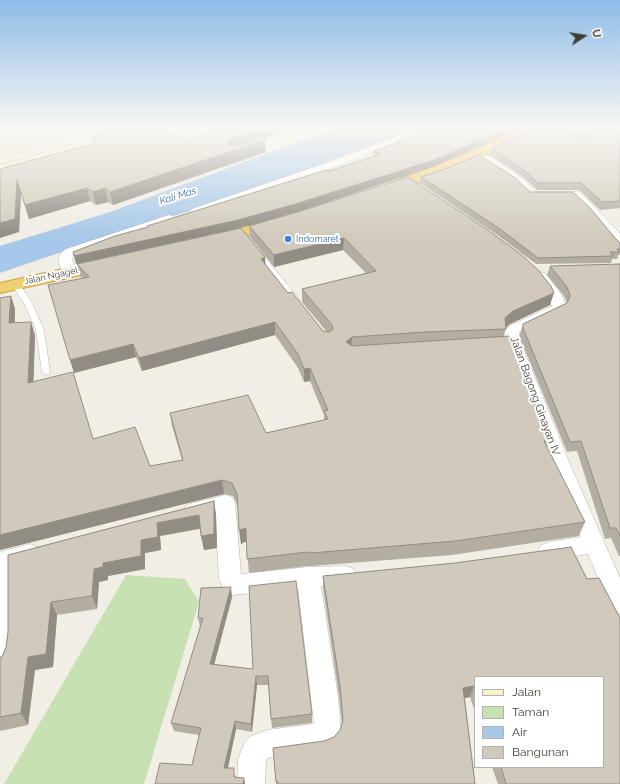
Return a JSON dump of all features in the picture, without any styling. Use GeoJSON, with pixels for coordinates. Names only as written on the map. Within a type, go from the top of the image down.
{"type":"FeatureCollection","features":[{"type":"Feature","properties":{"kind":"highway"},"geometry":{"type":"LineString","coordinates":[[372,194],[408,182],[454,164]]}},
{"type":"Feature","properties":{"kind":"highway"},"geometry":{"type":"LineString","coordinates":[[201,242],[244,235],[295,218]]}},
{"type":"Feature","properties":{"kind":"highway","name":"Jalan Ngagel"},"geometry":{"type":"LineString","coordinates":[[7,286],[122,261]]}},
{"type":"Feature","properties":{"kind":"main road"},"geometry":{"type":"LineString","coordinates":[[0,168],[16,164]]}},
{"type":"Feature","properties":{"kind":"street"},"geometry":{"type":"LineString","coordinates":[[69,273],[66,263],[66,256],[81,247],[274,185],[332,164]]}},
{"type":"Feature","properties":{"kind":"street"},"geometry":{"type":"LineString","coordinates":[[494,164],[518,180],[533,195],[575,194],[597,215],[620,242]]}},
{"type":"Feature","properties":{"kind":"street"},"geometry":{"type":"LineString","coordinates":[[408,182],[426,194]]}},
{"type":"Feature","properties":{"kind":"street","name":"Jalan Bagong Ginayan IV"},"geometry":{"type":"LineString","coordinates":[[555,270],[532,269],[551,290],[557,301],[558,308],[516,328],[512,332],[510,345],[593,544],[620,604]]}},
{"type":"Feature","properties":{"kind":"street"},"geometry":{"type":"LineString","coordinates":[[174,515],[225,504],[230,579],[233,585],[308,577],[363,574]]}},
{"type":"Feature","properties":{"kind":"street"},"geometry":{"type":"LineString","coordinates":[[533,554],[593,544]]}},
{"type":"Feature","properties":{"kind":"street"},"geometry":{"type":"LineString","coordinates":[[0,660],[2,645],[3,561],[49,548]]}},
{"type":"Feature","properties":{"kind":"street"},"geometry":{"type":"LineString","coordinates":[[251,784],[252,759],[259,747],[267,744],[323,736],[328,730],[326,696],[308,577]]}},
{"type":"Feature","properties":{"kind":"lane"},"geometry":{"type":"LineString","coordinates":[[253,247],[302,309]]}},
{"type":"Feature","properties":{"kind":"lane"},"geometry":{"type":"LineString","coordinates":[[7,286],[31,310],[40,330],[46,372]]}},
{"type":"Feature","properties":{"kind":"green space"},"geometry":{"type":"Polygon","coordinates":[[[126,575],[185,579],[199,602],[144,784],[4,784],[126,575]]]}},
{"type":"Feature","properties":{"kind":"water","name":"Kali Mas"},"geometry":{"type":"Polygon","coordinates":[[[240,164],[326,164],[199,208],[100,239],[0,273],[0,246],[110,212],[240,164]]]}},
{"type":"Feature","properties":{"kind":"building"},"geometry":{"type":"Polygon","coordinates":[[[20,164],[195,164],[110,192],[105,188],[93,192],[87,188],[25,205],[17,180],[15,219],[0,223],[0,169],[20,164]]]}},
{"type":"Feature","properties":{"kind":"building"},"geometry":{"type":"Polygon","coordinates":[[[352,164],[423,164],[296,204],[238,220],[74,256],[73,252],[115,236],[148,227],[147,226],[326,170],[329,171],[352,164]]]}},
{"type":"Feature","properties":{"kind":"building"},"geometry":{"type":"Polygon","coordinates":[[[458,164],[493,164],[514,177],[530,192],[573,192],[590,208],[620,243],[620,249],[617,249],[619,252],[610,252],[613,256],[538,258],[497,227],[421,177],[458,164]]]}},
{"type":"Feature","properties":{"kind":"building"},"geometry":{"type":"Polygon","coordinates":[[[515,164],[620,164],[620,201],[602,202],[581,183],[538,183],[515,164]]]}},
{"type":"Feature","properties":{"kind":"building"},"geometry":{"type":"Polygon","coordinates":[[[408,177],[488,230],[523,256],[538,270],[551,286],[554,293],[513,311],[505,318],[506,329],[425,332],[352,337],[346,342],[352,346],[509,336],[549,440],[544,441],[585,522],[455,541],[311,553],[308,552],[247,559],[246,528],[239,530],[237,494],[232,483],[222,480],[0,535],[0,298],[11,296],[9,323],[31,322],[28,383],[73,372],[93,439],[135,427],[150,466],[183,460],[170,413],[248,395],[266,433],[328,419],[324,411],[328,410],[310,368],[304,369],[298,354],[275,322],[139,358],[133,344],[70,360],[48,285],[89,277],[77,264],[241,228],[265,257],[261,259],[288,293],[292,292],[323,331],[330,332],[333,329],[332,325],[302,289],[376,271],[344,238],[274,255],[249,226],[408,177]]]}},
{"type":"Feature","properties":{"kind":"building"},"geometry":{"type":"Polygon","coordinates":[[[620,264],[620,536],[616,528],[610,528],[581,441],[570,442],[523,328],[523,324],[567,303],[569,299],[570,295],[567,287],[550,266],[620,264]]]}},
{"type":"Feature","properties":{"kind":"building"},"geometry":{"type":"Polygon","coordinates":[[[214,501],[214,534],[201,536],[199,515],[157,523],[158,537],[141,540],[141,556],[103,563],[103,567],[94,569],[92,596],[51,602],[46,654],[28,657],[21,713],[0,717],[0,657],[2,657],[6,647],[8,632],[8,555],[214,501]]]}},
{"type":"Feature","properties":{"kind":"building"},"geometry":{"type":"Polygon","coordinates":[[[571,547],[587,579],[599,578],[620,618],[620,784],[506,784],[501,768],[604,768],[604,676],[474,676],[474,686],[463,688],[475,784],[278,784],[278,782],[276,782],[273,748],[324,741],[334,737],[340,730],[343,720],[340,686],[323,576],[455,563],[571,547]]]}},
{"type":"Feature","properties":{"kind":"building"},"geometry":{"type":"Polygon","coordinates":[[[296,581],[312,714],[271,719],[268,676],[256,676],[251,724],[235,721],[224,768],[234,768],[234,777],[244,778],[243,784],[155,784],[160,763],[192,765],[201,728],[171,723],[203,618],[198,618],[201,588],[231,587],[210,664],[253,669],[249,586],[296,581]]]}},
{"type":"Feature","properties":{"kind":"place","name":"Indomaret"},"geometry":{"type":"Point","coordinates":[288,239]}}]}
